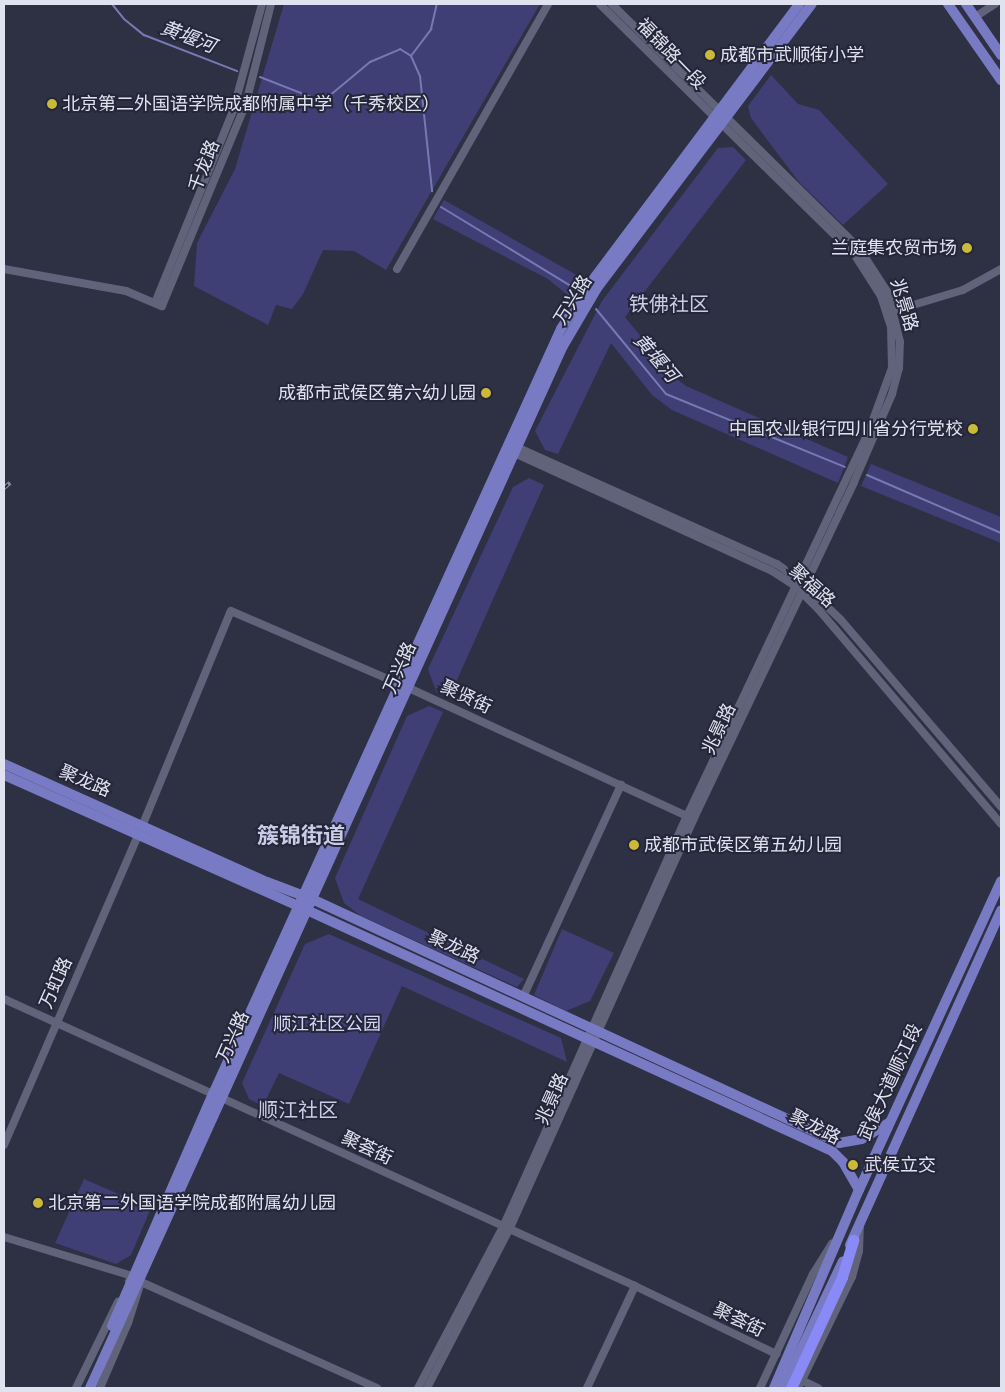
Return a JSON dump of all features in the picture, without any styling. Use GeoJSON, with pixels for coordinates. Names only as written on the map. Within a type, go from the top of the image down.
{"type":"FeatureCollection","features":[{"type":"Feature","properties":{"kind":"highway"},"geometry":{"type":"LineString","coordinates":[[791,1388],[797,1357],[842,1277],[853,1240]]}},
{"type":"Feature","properties":{"kind":"main road"},"geometry":{"type":"LineString","coordinates":[[720,117],[799,4]]}},
{"type":"Feature","properties":{"kind":"main road","name":"万兴路"},"geometry":{"type":"LineString","coordinates":[[90,1388],[136,1279],[224,1099],[305,903],[512,449],[563,346],[597,288],[720,117],[812,4]]}},
{"type":"Feature","properties":{"kind":"main road"},"geometry":{"type":"LineString","coordinates":[[948,4],[1001,80]]}},
{"type":"Feature","properties":{"kind":"main road"},"geometry":{"type":"LineString","coordinates":[[966,4],[1001,55]]}},
{"type":"Feature","properties":{"kind":"main road","name":"聚龙路"},"geometry":{"type":"LineString","coordinates":[[4,764],[143,824],[305,903],[592,1035],[839,1143],[862,1139],[889,1123]]}},
{"type":"Feature","properties":{"kind":"main road","name":"聚龙路"},"geometry":{"type":"LineString","coordinates":[[4,775],[138,835],[305,903],[523,997],[592,1035],[832,1151],[843,1162],[858,1190]]}},
{"type":"Feature","properties":{"kind":"main road","name":"武侯大道顺江段"},"geometry":{"type":"LineString","coordinates":[[797,1357],[839,1237],[858,1190],[1001,881]]}},
{"type":"Feature","properties":{"kind":"main road"},"geometry":{"type":"LineString","coordinates":[[83,1388],[136,1279],[213,1094],[305,903]]}},
{"type":"Feature","properties":{"kind":"main road"},"geometry":{"type":"LineString","coordinates":[[987,912],[1000,914]]}},
{"type":"Feature","properties":{"kind":"main road","name":"武侯大道顺江段"},"geometry":{"type":"LineString","coordinates":[[853,1240],[1000,914]]}},
{"type":"Feature","properties":{"kind":"main road"},"geometry":{"type":"LineString","coordinates":[[774,1388],[797,1357]]}},
{"type":"Feature","properties":{"kind":"main road"},"geometry":{"type":"LineString","coordinates":[[783,1388],[797,1357]]}},
{"type":"Feature","properties":{"kind":"street","name":"千龙路"},"geometry":{"type":"LineString","coordinates":[[159,304],[233,111],[262,4]]}},
{"type":"Feature","properties":{"kind":"street","name":"千龙路"},"geometry":{"type":"LineString","coordinates":[[159,304],[246,103],[271,4]]}},
{"type":"Feature","properties":{"kind":"street"},"geometry":{"type":"LineString","coordinates":[[397,268],[548,4]]}},
{"type":"Feature","properties":{"kind":"street","name":"福锦路一段"},"geometry":{"type":"LineString","coordinates":[[600,4],[720,117]]}},
{"type":"Feature","properties":{"kind":"street","name":"福锦路一段"},"geometry":{"type":"LineString","coordinates":[[612,4],[720,117]]}},
{"type":"Feature","properties":{"kind":"street"},"geometry":{"type":"LineString","coordinates":[[975,18],[995,4]]}},
{"type":"Feature","properties":{"kind":"street","name":"兆景路"},"geometry":{"type":"LineString","coordinates":[[427,1388],[506,1228],[687,816],[799,585],[854,482],[892,394],[899,368],[900,342],[893,311],[878,273],[859,248],[720,117]]}},
{"type":"Feature","properties":{"kind":"street","name":"兆景路"},"geometry":{"type":"LineString","coordinates":[[592,1035],[799,585],[887,388],[892,368],[891,327],[874,282],[854,254],[720,117]]}},
{"type":"Feature","properties":{"kind":"street"},"geometry":{"type":"LineString","coordinates":[[4,269],[126,292],[159,304]]}},
{"type":"Feature","properties":{"kind":"street"},"geometry":{"type":"LineString","coordinates":[[893,311],[963,290],[1001,269]]}},
{"type":"Feature","properties":{"kind":"street","name":"聚福路"},"geometry":{"type":"LineString","coordinates":[[512,449],[799,585],[1001,824]]}},
{"type":"Feature","properties":{"kind":"street"},"geometry":{"type":"LineString","coordinates":[[799,585],[841,620],[1001,807]]}},
{"type":"Feature","properties":{"kind":"street","name":"聚贤街"},"geometry":{"type":"LineString","coordinates":[[143,824],[231,611],[405,686],[687,816]]}},
{"type":"Feature","properties":{"kind":"street"},"geometry":{"type":"LineString","coordinates":[[523,997],[621,785]]}},
{"type":"Feature","properties":{"kind":"street","name":"万虹路"},"geometry":{"type":"LineString","coordinates":[[4,1145],[55,1022],[138,835]]}},
{"type":"Feature","properties":{"kind":"street","name":"聚荟街"},"geometry":{"type":"LineString","coordinates":[[4,999],[635,1286],[776,1354]]}},
{"type":"Feature","properties":{"kind":"street"},"geometry":{"type":"LineString","coordinates":[[798,1388],[852,1277],[859,1250],[860,1226]]}},
{"type":"Feature","properties":{"kind":"street","name":"兆景路"},"geometry":{"type":"LineString","coordinates":[[418,1388],[506,1228]]}},
{"type":"Feature","properties":{"kind":"street"},"geometry":{"type":"LineString","coordinates":[[4,1237],[136,1279],[377,1388]]}},
{"type":"Feature","properties":{"kind":"street"},"geometry":{"type":"LineString","coordinates":[[760,1388],[813,1274],[839,1237]]}},
{"type":"Feature","properties":{"kind":"street"},"geometry":{"type":"LineString","coordinates":[[76,1388],[136,1279]]}},
{"type":"Feature","properties":{"kind":"street"},"geometry":{"type":"LineString","coordinates":[[100,1388],[128,1323],[136,1279]]}},
{"type":"Feature","properties":{"kind":"street"},"geometry":{"type":"LineString","coordinates":[[586,1388],[635,1286]]}},
{"type":"Feature","properties":{"kind":"street"},"geometry":{"type":"LineString","coordinates":[[801,1380],[818,1388]]}},
{"type":"Feature","properties":{"kind":"green space"},"geometry":{"type":"Polygon","coordinates":[[[284,4],[540,4],[386,270],[354,251],[323,250],[303,294],[292,309],[276,305],[268,325],[194,286],[197,243],[235,169],[284,4]]]}},
{"type":"Feature","properties":{"kind":"green space"},"geometry":{"type":"Polygon","coordinates":[[[771,75],[798,104],[819,110],[888,184],[843,225],[799,182],[751,118],[748,106],[771,75]]]}},
{"type":"Feature","properties":{"kind":"green space"},"geometry":{"type":"Polygon","coordinates":[[[733,147],[746,160],[625,317],[673,376],[686,386],[848,457],[838,483],[672,410],[652,395],[611,343],[558,454],[545,450],[535,431],[602,301],[718,148],[733,147]]]}},
{"type":"Feature","properties":{"kind":"green space"},"geometry":{"type":"Polygon","coordinates":[[[444,200],[580,277],[570,297],[548,279],[433,219],[444,200]]]}},
{"type":"Feature","properties":{"kind":"green space"},"geometry":{"type":"Polygon","coordinates":[[[871,464],[1001,517],[1001,543],[861,486],[871,464]]]}},
{"type":"Feature","properties":{"kind":"green space"},"geometry":{"type":"Polygon","coordinates":[[[529,478],[544,485],[449,698],[436,691],[428,669],[513,487],[529,478]]]}},
{"type":"Feature","properties":{"kind":"green space"},"geometry":{"type":"Polygon","coordinates":[[[429,706],[443,712],[358,899],[524,979],[517,987],[361,916],[344,903],[335,878],[407,716],[429,706]]]}},
{"type":"Feature","properties":{"kind":"green space"},"geometry":{"type":"Polygon","coordinates":[[[562,929],[614,953],[590,1001],[566,1011],[534,995],[562,929]]]}},
{"type":"Feature","properties":{"kind":"green space","name":"顺江社区公园"},"geometry":{"type":"Polygon","coordinates":[[[329,934],[561,1038],[567,1062],[402,986],[349,1104],[279,1073],[263,1106],[249,1099],[242,1083],[305,944],[329,934]]]}},
{"type":"Feature","properties":{"kind":"green space"},"geometry":{"type":"Polygon","coordinates":[[[84,1179],[151,1208],[131,1255],[116,1264],[55,1243],[84,1179]]]}},
{"type":"Feature","properties":{"kind":"waterway","name":"黄堰河"},"geometry":{"type":"LineString","coordinates":[[112,4],[124,19],[144,35],[237,71]]}},
{"type":"Feature","properties":{"kind":"waterway"},"geometry":{"type":"LineString","coordinates":[[411,56],[431,29],[437,4]]}},
{"type":"Feature","properties":{"kind":"waterway","name":"黄堰河"},"geometry":{"type":"LineString","coordinates":[[260,77],[316,99],[328,97],[370,62],[400,49],[411,56],[420,76],[432,191]]}},
{"type":"Feature","properties":{"kind":"waterway","name":"黄堰河"},"geometry":{"type":"LineString","coordinates":[[441,207],[574,288]]}},
{"type":"Feature","properties":{"kind":"waterway","name":"黄堰河"},"geometry":{"type":"LineString","coordinates":[[596,309],[666,394],[845,467]]}},
{"type":"Feature","properties":{"kind":"waterway","name":"黄堰河"},"geometry":{"type":"LineString","coordinates":[[867,475],[1001,533]]}},
{"type":"Feature","properties":{"kind":"railway"},"geometry":{"type":"LineString","coordinates":[[4,488],[10,483]]}},
{"type":"Feature","properties":{"kind":"place","name":"成都市武顺街小学"},"geometry":{"type":"Point","coordinates":[710,55]}},
{"type":"Feature","properties":{"kind":"place","name":"北京第二外国语学院成都附属中学（千秀校区）"},"geometry":{"type":"Point","coordinates":[52,104]}},
{"type":"Feature","properties":{"kind":"place","name":"兰庭集农贸市场"},"geometry":{"type":"Point","coordinates":[967,248]}},
{"type":"Feature","properties":{"kind":"place","name":"成都市武侯区第六幼儿园"},"geometry":{"type":"Point","coordinates":[486,393]}},
{"type":"Feature","properties":{"kind":"place","name":"中国农业银行四川省分行党校"},"geometry":{"type":"Point","coordinates":[973,429]}},
{"type":"Feature","properties":{"kind":"place","name":"成都市武侯区第五幼儿园"},"geometry":{"type":"Point","coordinates":[634,845]}},
{"type":"Feature","properties":{"kind":"place","name":"武侯立交"},"geometry":{"type":"Point","coordinates":[853,1165]}},
{"type":"Feature","properties":{"kind":"place","name":"北京第二外国语学院成都附属幼儿园"},"geometry":{"type":"Point","coordinates":[38,1203]}},
{"type":"Feature","properties":{"kind":"district","name":"铁佛社区"},"geometry":{"type":"Point","coordinates":[669,304]}},
{"type":"Feature","properties":{"kind":"district","name":"簇锦街道"},"geometry":{"type":"Point","coordinates":[301,836]}},
{"type":"Feature","properties":{"kind":"district","name":"顺江社区"},"geometry":{"type":"Point","coordinates":[298,1110]}}]}
